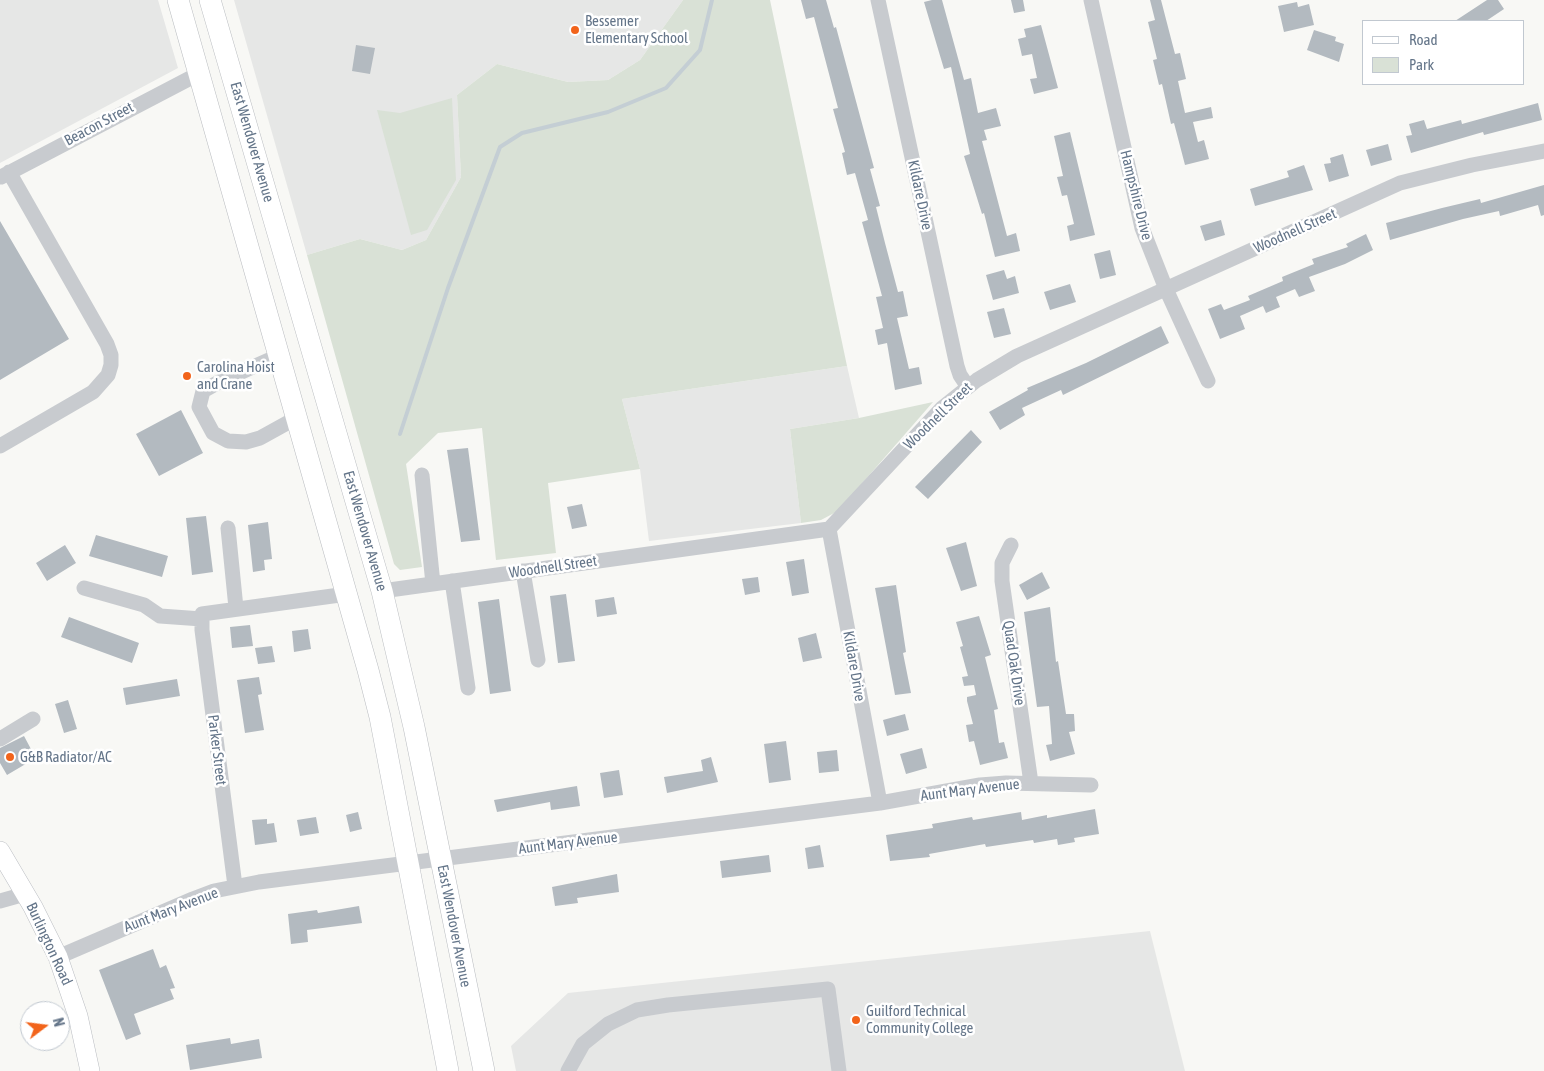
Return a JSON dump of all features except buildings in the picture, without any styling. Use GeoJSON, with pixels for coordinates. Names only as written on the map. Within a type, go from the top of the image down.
{"type":"FeatureCollection","features":[{"type":"Feature","properties":{"kind":"highway","name":"East Wendover Avenue"},"geometry":{"type":"LineString","coordinates":[[178,0],[298,417],[380,717],[448,1071]]}},
{"type":"Feature","properties":{"kind":"highway","name":"East Wendover Avenue"},"geometry":{"type":"LineString","coordinates":[[210,0],[382,591],[414,727],[484,1071]]}},
{"type":"Feature","properties":{"kind":"main road","name":"Burlington Road"},"geometry":{"type":"LineString","coordinates":[[0,851],[58,957],[78,1016],[90,1071]]}},
{"type":"Feature","properties":{"kind":"street","name":"Kildare Drive"},"geometry":{"type":"LineString","coordinates":[[878,0],[957,366],[960,375],[968,387]]}},
{"type":"Feature","properties":{"kind":"street","name":"Hampshire Drive"},"geometry":{"type":"LineString","coordinates":[[1091,0],[1142,228],[1166,289],[1208,381]]}},
{"type":"Feature","properties":{"kind":"street","name":"Beacon Street"},"geometry":{"type":"LineString","coordinates":[[4,175],[200,73]]}},
{"type":"Feature","properties":{"kind":"street","name":"Woodnell Street"},"geometry":{"type":"LineString","coordinates":[[382,591],[829,529],[942,408],[968,387],[1016,356],[1400,184],[1472,165],[1544,151]]}},
{"type":"Feature","properties":{"kind":"street"},"geometry":{"type":"LineString","coordinates":[[0,446],[93,392],[108,375],[111,365],[111,355],[107,344],[4,175]]}},
{"type":"Feature","properties":{"kind":"street"},"geometry":{"type":"LineString","coordinates":[[280,355],[219,382],[203,392],[199,407],[213,433],[228,441],[246,442],[260,438],[298,417]]}},
{"type":"Feature","properties":{"kind":"street"},"geometry":{"type":"LineString","coordinates":[[422,475],[433,584]]}},
{"type":"Feature","properties":{"kind":"street"},"geometry":{"type":"LineString","coordinates":[[228,528],[236,608]]}},
{"type":"Feature","properties":{"kind":"street","name":"Kildare Drive"},"geometry":{"type":"LineString","coordinates":[[829,529],[880,802]]}},
{"type":"Feature","properties":{"kind":"street","name":"Quad Oak Drive"},"geometry":{"type":"LineString","coordinates":[[1011,545],[1002,563],[1002,581],[1031,783]]}},
{"type":"Feature","properties":{"kind":"street"},"geometry":{"type":"LineString","coordinates":[[523,571],[538,660]]}},
{"type":"Feature","properties":{"kind":"street"},"geometry":{"type":"LineString","coordinates":[[452,581],[468,688]]}},
{"type":"Feature","properties":{"kind":"street"},"geometry":{"type":"LineString","coordinates":[[84,588],[144,605],[160,616],[202,616],[236,608],[347,594]]}},
{"type":"Feature","properties":{"kind":"street","name":"Parker Street"},"geometry":{"type":"LineString","coordinates":[[202,616],[235,886]]}},
{"type":"Feature","properties":{"kind":"street"},"geometry":{"type":"LineString","coordinates":[[0,739],[33,719]]}},
{"type":"Feature","properties":{"kind":"street","name":"Aunt Mary Avenue"},"geometry":{"type":"LineString","coordinates":[[58,957],[192,899],[235,886],[880,802],[980,785],[1031,783],[1092,785]]}},
{"type":"Feature","properties":{"kind":"street"},"geometry":{"type":"LineString","coordinates":[[0,901],[25,894]]}},
{"type":"Feature","properties":{"kind":"street"},"geometry":{"type":"LineString","coordinates":[[568,1071],[583,1044],[608,1024],[637,1010],[668,1004],[828,989],[839,1071]]}},
{"type":"Feature","properties":{"kind":"shaded area"},"geometry":{"type":"Polygon","coordinates":[[[0,0],[158,0],[178,68],[0,163],[0,0]]]}},
{"type":"Feature","properties":{"kind":"shaded area"},"geometry":{"type":"Polygon","coordinates":[[[234,0],[683,0],[640,60],[608,80],[568,82],[497,64],[457,95],[461,177],[426,240],[402,250],[360,239],[307,255],[234,0]]]}},
{"type":"Feature","properties":{"kind":"shaded area"},"geometry":{"type":"Polygon","coordinates":[[[847,366],[859,418],[790,429],[801,523],[649,541],[640,469],[622,399],[847,366]]]}},
{"type":"Feature","properties":{"kind":"shaded area","name":"Guilford Technical Community College"},"geometry":{"type":"Polygon","coordinates":[[[1150,931],[1185,1071],[516,1071],[511,1046],[568,993],[1150,931]]]}},
{"type":"Feature","properties":{"kind":"green space"},"geometry":{"type":"Polygon","coordinates":[[[683,0],[770,0],[847,366],[622,399],[640,469],[548,483],[556,553],[496,560],[482,428],[438,433],[406,464],[422,567],[400,570],[394,564],[307,255],[360,239],[402,250],[426,240],[461,177],[457,95],[497,64],[568,82],[608,80],[640,60],[683,0]]]}},
{"type":"Feature","properties":{"kind":"green space"},"geometry":{"type":"Polygon","coordinates":[[[452,98],[456,180],[427,230],[411,235],[377,110],[400,113],[452,98]]]}},
{"type":"Feature","properties":{"kind":"green space"},"geometry":{"type":"Polygon","coordinates":[[[933,402],[838,511],[821,520],[801,523],[790,429],[859,418],[933,402]]]}},
{"type":"Feature","properties":{"kind":"waterway"},"geometry":{"type":"LineString","coordinates":[[400,434],[448,288],[500,147],[522,133],[608,112],[666,88],[700,50],[712,0]]}},
{"type":"Feature","properties":{"kind":"place","name":"Bessemer Elementary School"},"geometry":{"type":"Point","coordinates":[575,30]}},
{"type":"Feature","properties":{"kind":"place","name":"Carolina Hoist and Crane"},"geometry":{"type":"Point","coordinates":[187,376]}},
{"type":"Feature","properties":{"kind":"place","name":"G&B Radiator/AC"},"geometry":{"type":"Point","coordinates":[10,757]}},
{"type":"Feature","properties":{"kind":"place","name":"Guilford Technical Community College"},"geometry":{"type":"Point","coordinates":[856,1020]}}]}
